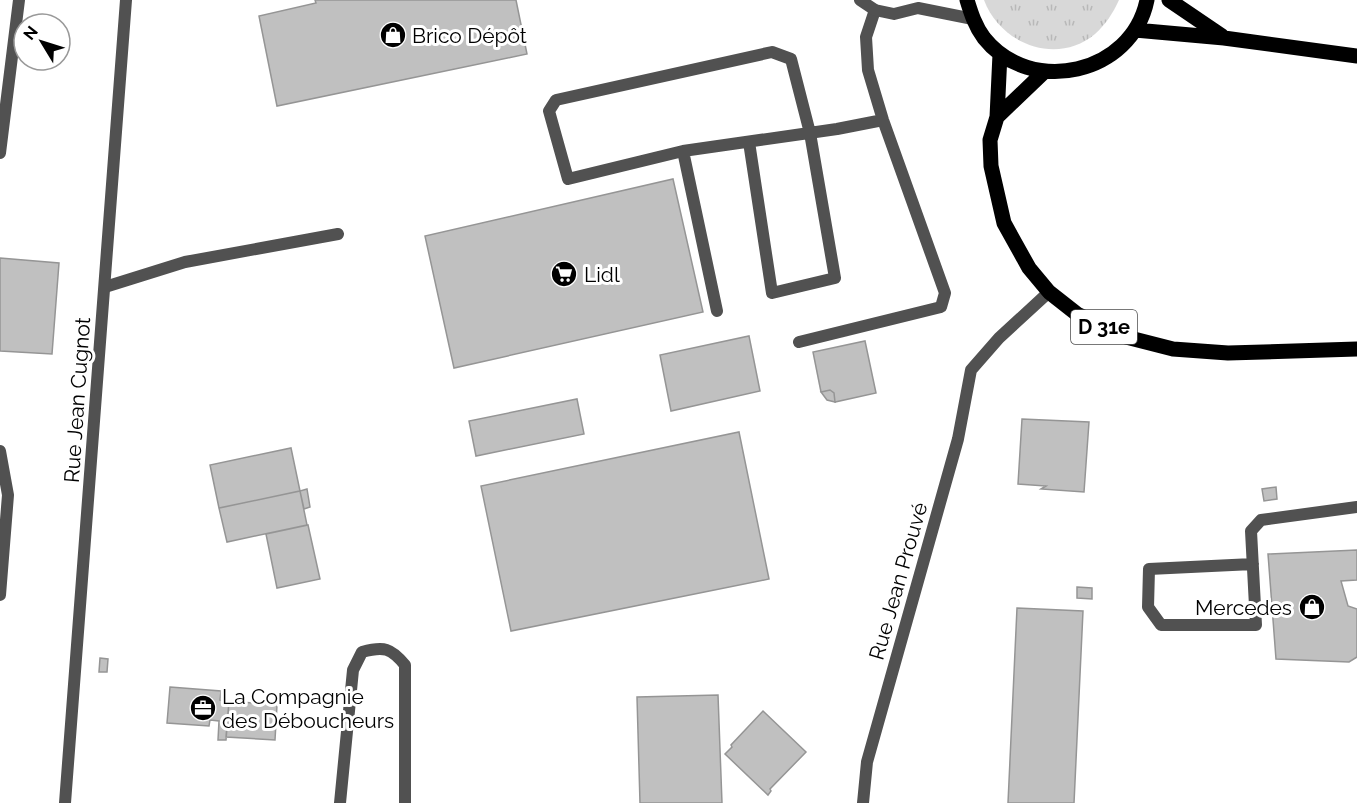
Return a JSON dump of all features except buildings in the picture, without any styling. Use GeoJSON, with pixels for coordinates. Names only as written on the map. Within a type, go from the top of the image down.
{"type":"FeatureCollection","features":[{"type":"Feature","properties":{"kind":"main road"},"geometry":{"type":"LineString","coordinates":[[967,0],[973,19],[984,38],[1000,54],[1021,65],[1044,72],[1070,71],[1096,64],[1118,50],[1135,30],[1147,0]]}},
{"type":"Feature","properties":{"kind":"main road"},"geometry":{"type":"LineString","coordinates":[[1169,0],[1224,38]]}},
{"type":"Feature","properties":{"kind":"main road"},"geometry":{"type":"LineString","coordinates":[[1135,30],[1224,38],[1357,56]]}},
{"type":"Feature","properties":{"kind":"main road"},"geometry":{"type":"LineString","coordinates":[[997,117],[1000,54]]}},
{"type":"Feature","properties":{"kind":"main road"},"geometry":{"type":"LineString","coordinates":[[997,117],[1044,72]]}},
{"type":"Feature","properties":{"kind":"main road","name":"D 31e"},"geometry":{"type":"LineString","coordinates":[[997,117],[990,140],[991,166],[1004,223],[1029,268],[1049,292],[1077,314],[1126,337],[1173,349],[1228,353],[1357,349]]}},
{"type":"Feature","properties":{"kind":"street"},"geometry":{"type":"LineString","coordinates":[[0,153],[19,0]]}},
{"type":"Feature","properties":{"kind":"street","name":"Rue Jean Cugnot"},"geometry":{"type":"LineString","coordinates":[[65,803],[126,0]]}},
{"type":"Feature","properties":{"kind":"street"},"geometry":{"type":"LineString","coordinates":[[860,0],[874,10],[894,14],[922,4],[973,19]]}},
{"type":"Feature","properties":{"kind":"street"},"geometry":{"type":"LineString","coordinates":[[799,342],[941,307],[945,293],[868,70],[866,38],[874,10]]}},
{"type":"Feature","properties":{"kind":"street"},"geometry":{"type":"LineString","coordinates":[[749,142],[772,293],[835,278],[810,133],[791,59],[772,52],[556,100],[549,111],[568,179],[683,151],[810,133],[884,120]]}},
{"type":"Feature","properties":{"kind":"street"},"geometry":{"type":"LineString","coordinates":[[683,151],[717,311]]}},
{"type":"Feature","properties":{"kind":"street"},"geometry":{"type":"LineString","coordinates":[[105,287],[185,262],[338,234]]}},
{"type":"Feature","properties":{"kind":"street","name":"Rue Jean Prouvé"},"geometry":{"type":"LineString","coordinates":[[863,803],[867,762],[958,439],[971,370],[999,338],[1049,292]]}},
{"type":"Feature","properties":{"kind":"street"},"geometry":{"type":"LineString","coordinates":[[0,452],[8,495],[0,596]]}},
{"type":"Feature","properties":{"kind":"street"},"geometry":{"type":"LineString","coordinates":[[1253,564],[1149,569],[1148,607],[1161,625],[1256,625],[1253,564],[1251,531],[1261,520],[1357,507]]}},
{"type":"Feature","properties":{"kind":"street"},"geometry":{"type":"LineString","coordinates":[[340,803],[353,670],[362,652],[377,648],[394,652],[405,665],[405,803]]}},
{"type":"Feature","properties":{"kind":"green space"},"geometry":{"type":"Polygon","coordinates":[[[984,0],[1119,0],[1109,18],[1095,34],[1080,44],[1047,49],[1031,46],[1016,39],[992,15],[984,0]]]}},
{"type":"Feature","properties":{"kind":"place","name":"Brico Dépôt"},"geometry":{"type":"Point","coordinates":[393,35]}},
{"type":"Feature","properties":{"kind":"place","name":"Lidl"},"geometry":{"type":"Point","coordinates":[564,274]}},
{"type":"Feature","properties":{"kind":"place","name":"Mercedes"},"geometry":{"type":"Point","coordinates":[1312,607]}},
{"type":"Feature","properties":{"kind":"place","name":"La Compagnie des Déboucheurs"},"geometry":{"type":"Point","coordinates":[203,708]}}]}
